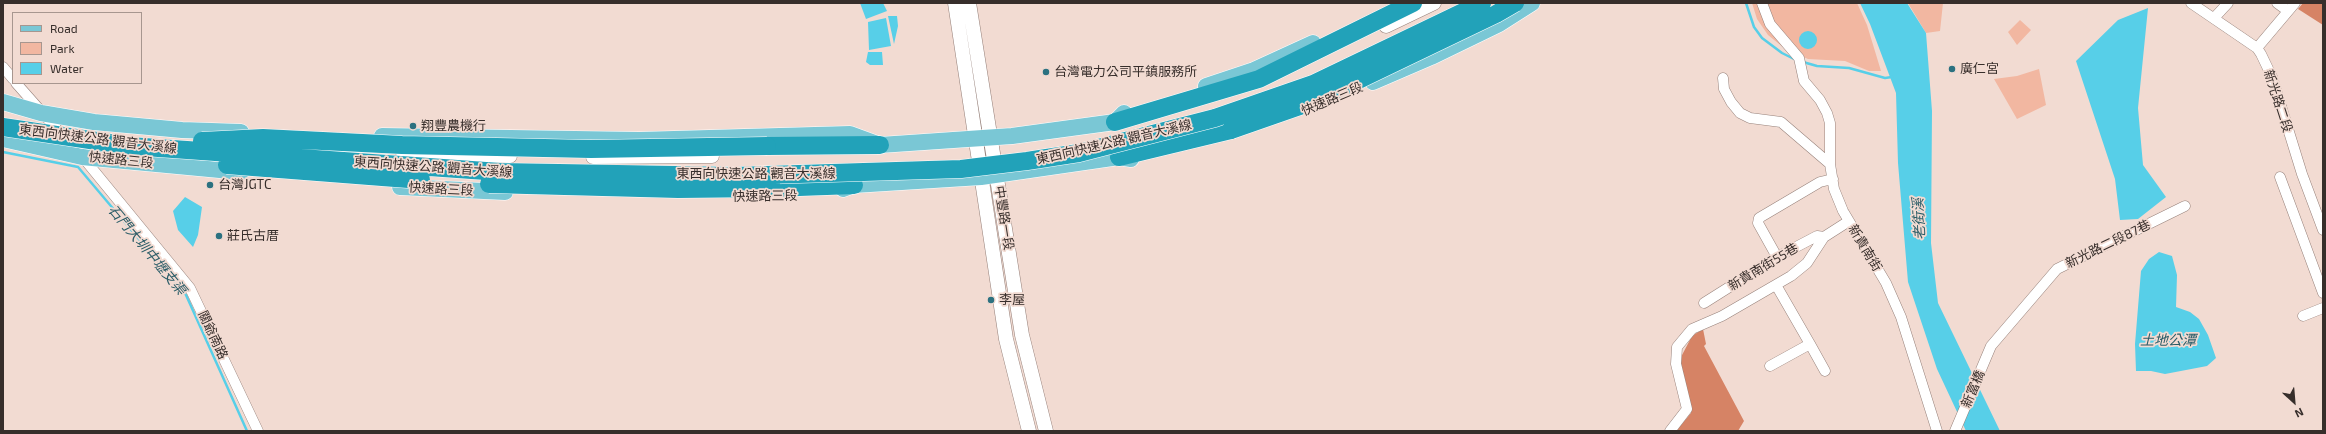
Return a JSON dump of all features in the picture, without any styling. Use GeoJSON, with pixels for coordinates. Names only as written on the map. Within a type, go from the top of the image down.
{"type":"FeatureCollection","features":[{"type":"Feature","properties":{"kind":"highway","name":"東西向快速公路 觀音大溪線"},"geometry":{"type":"LineString","coordinates":[[3,115],[65,129],[125,138],[439,163],[826,162],[980,155],[1085,142],[1234,103],[1317,71],[1456,3]]}},
{"type":"Feature","properties":{"kind":"highway","name":"東西向快速公路 觀音大溪線"},"geometry":{"type":"LineString","coordinates":[[3,127],[130,146],[500,172],[734,176],[961,169],[1027,161],[1079,152],[1216,118],[1313,84],[1482,3]]}},
{"type":"Feature","properties":{"kind":"highway"},"geometry":{"type":"LineString","coordinates":[[1119,157],[1231,130],[1317,100],[1496,14],[1515,3]]}},
{"type":"Feature","properties":{"kind":"highway"},"geometry":{"type":"LineString","coordinates":[[1115,122],[1259,79],[1426,4]]}},
{"type":"Feature","properties":{"kind":"highway"},"geometry":{"type":"LineString","coordinates":[[181,143],[263,138],[402,146],[591,149],[880,145]]}},
{"type":"Feature","properties":{"kind":"highway"},"geometry":{"type":"LineString","coordinates":[[130,146],[158,160],[436,181],[549,187],[678,189],[854,185]]}},
{"type":"Feature","properties":{"kind":"main road"},"geometry":{"type":"LineString","coordinates":[[3,102],[41,113],[94,122],[150,127],[355,136],[639,140],[850,134],[880,145],[992,137],[1115,122],[1121,114],[1254,70],[1393,3]]}},
{"type":"Feature","properties":{"kind":"main road","name":"快速路三段"},"geometry":{"type":"LineString","coordinates":[[3,139],[82,157],[429,182],[637,189],[780,197],[832,193],[854,185],[981,177],[1119,157],[1136,160],[1221,140],[1297,114],[1447,41],[1499,24],[1532,3]]}},
{"type":"Feature","properties":{"kind":"street","name":"中豐路一段"},"geometry":{"type":"LineString","coordinates":[[955,3],[1006,339],[1029,431]]}},
{"type":"Feature","properties":{"kind":"street","name":"中豐路一段"},"geometry":{"type":"LineString","coordinates":[[969,3],[992,137],[1022,335],[1046,431]]}},
{"type":"Feature","properties":{"kind":"street","name":"快速路三段"},"geometry":{"type":"LineString","coordinates":[[1447,41],[1501,3]]}},
{"type":"Feature","properties":{"kind":"street","name":"新貴南街"},"geometry":{"type":"LineString","coordinates":[[1762,3],[1770,24],[1800,62],[1804,81],[1820,100],[1830,123],[1830,164],[1834,189],[1849,221],[1886,283],[1900,317],[1938,431]]}},
{"type":"Feature","properties":{"kind":"street","name":"新光路二段"},"geometry":{"type":"LineString","coordinates":[[2191,3],[2256,48],[2272,77],[2302,174],[2323,230]]}},
{"type":"Feature","properties":{"kind":"street"},"geometry":{"type":"LineString","coordinates":[[2214,18],[2228,3]]}},
{"type":"Feature","properties":{"kind":"street"},"geometry":{"type":"LineString","coordinates":[[2256,48],[2292,7],[2277,3]]}},
{"type":"Feature","properties":{"kind":"street"},"geometry":{"type":"LineString","coordinates":[[1115,122],[1133,124],[1252,90],[1426,4],[1447,41]]}},
{"type":"Feature","properties":{"kind":"street"},"geometry":{"type":"LineString","coordinates":[[3,67],[12,78]]}},
{"type":"Feature","properties":{"kind":"street"},"geometry":{"type":"LineString","coordinates":[[1723,78],[1724,89],[1731,102],[1740,113],[1750,118],[1781,122],[1830,164]]}},
{"type":"Feature","properties":{"kind":"street","name":"關爺南路"},"geometry":{"type":"LineString","coordinates":[[17,84],[41,113],[82,157],[190,288],[258,431]]}},
{"type":"Feature","properties":{"kind":"street"},"geometry":{"type":"LineString","coordinates":[[150,127],[159,135],[430,155],[639,158],[844,151],[880,145]]}},
{"type":"Feature","properties":{"kind":"street"},"geometry":{"type":"LineString","coordinates":[[429,182],[431,136]]}},
{"type":"Feature","properties":{"kind":"street"},"geometry":{"type":"LineString","coordinates":[[637,189],[639,140]]}},
{"type":"Feature","properties":{"kind":"street"},"geometry":{"type":"LineString","coordinates":[[2280,177],[2323,293]]}},
{"type":"Feature","properties":{"kind":"street"},"geometry":{"type":"LineString","coordinates":[[1776,257],[1758,223],[1759,218],[1820,182],[1833,179]]}},
{"type":"Feature","properties":{"kind":"street","name":"新光路二段87巷"},"geometry":{"type":"LineString","coordinates":[[1991,346],[2057,269],[2185,206]]}},
{"type":"Feature","properties":{"kind":"street"},"geometry":{"type":"LineString","coordinates":[[1670,431],[1687,409],[1676,364],[1677,347],[1692,329],[1722,316],[1791,276],[1807,263],[1824,238],[1849,221]]}},
{"type":"Feature","properties":{"kind":"street","name":"新貴南街55巷"},"geometry":{"type":"LineString","coordinates":[[1704,303],[1776,257],[1817,236],[1824,238]]}},
{"type":"Feature","properties":{"kind":"street"},"geometry":{"type":"LineString","coordinates":[[1776,285],[1825,370]]}},
{"type":"Feature","properties":{"kind":"street"},"geometry":{"type":"LineString","coordinates":[[2303,316],[2323,308]]}},
{"type":"Feature","properties":{"kind":"street"},"geometry":{"type":"LineString","coordinates":[[1770,366],[1810,344]]}},
{"type":"Feature","properties":{"kind":"street","name":"新富橋"},"geometry":{"type":"LineString","coordinates":[[1955,431],[1991,346]]}},
{"type":"Feature","properties":{"kind":"green space"},"geometry":{"type":"Polygon","coordinates":[[[1752,3],[1857,3],[1867,25],[1881,71],[1869,71],[1845,61],[1808,59],[1784,48],[1768,35],[1757,19],[1752,3]]]}},
{"type":"Feature","properties":{"kind":"green space"},"geometry":{"type":"Polygon","coordinates":[[[1908,3],[1943,3],[1940,31],[1926,33],[1908,3]]]}},
{"type":"Feature","properties":{"kind":"green space"},"geometry":{"type":"Polygon","coordinates":[[[2020,20],[2031,30],[2017,45],[2008,32],[2020,20]]]}},
{"type":"Feature","properties":{"kind":"green space"},"geometry":{"type":"Polygon","coordinates":[[[2039,69],[2046,105],[2017,119],[1994,79],[2017,76],[2039,69]]]}},
{"type":"Feature","properties":{"kind":"shaded area"},"geometry":{"type":"Polygon","coordinates":[[[2303,3],[2323,3],[2323,25],[2298,9],[2303,3]]]}},
{"type":"Feature","properties":{"kind":"shaded area"},"geometry":{"type":"Polygon","coordinates":[[[1703,329],[1706,344],[1704,346],[1744,421],[1738,431],[1676,431],[1691,413],[1681,368],[1681,357],[1692,336],[1703,329]]]}},
{"type":"Feature","properties":{"kind":"water"},"geometry":{"type":"Polygon","coordinates":[[[860,3],[883,3],[887,11],[866,19],[860,3]]]}},
{"type":"Feature","properties":{"kind":"water","name":"老街溪"},"geometry":{"type":"Polygon","coordinates":[[[1860,3],[1907,3],[1926,33],[1932,111],[1931,243],[1938,303],[2000,431],[1966,431],[1937,369],[1908,282],[1898,163],[1896,93],[1870,24],[1860,3]]]}},
{"type":"Feature","properties":{"kind":"water"},"geometry":{"type":"Polygon","coordinates":[[[2148,8],[2138,108],[2143,165],[2166,197],[2138,219],[2120,220],[2115,179],[2076,61],[2118,20],[2148,8]]]}},
{"type":"Feature","properties":{"kind":"water"},"geometry":{"type":"Polygon","coordinates":[[[888,16],[897,16],[898,26],[894,44],[888,16]]]}},
{"type":"Feature","properties":{"kind":"water"},"geometry":{"type":"Polygon","coordinates":[[[886,18],[891,46],[869,50],[868,22],[886,18]]]}},
{"type":"Feature","properties":{"kind":"water"},"geometry":{"type":"Polygon","coordinates":[[[1804,31],[1812,31],[1817,36],[1815,47],[1812,49],[1804,49],[1799,44],[1799,36],[1804,31]]]}},
{"type":"Feature","properties":{"kind":"water"},"geometry":{"type":"Polygon","coordinates":[[[868,52],[882,52],[883,65],[870,65],[866,62],[868,52]]]}},
{"type":"Feature","properties":{"kind":"water"},"geometry":{"type":"Polygon","coordinates":[[[185,197],[202,207],[198,235],[193,247],[178,230],[173,211],[185,197]]]}},
{"type":"Feature","properties":{"kind":"water","name":"土地公潭"},"geometry":{"type":"Polygon","coordinates":[[[2159,252],[2172,256],[2177,275],[2176,307],[2190,312],[2199,319],[2208,335],[2216,358],[2207,366],[2165,374],[2151,371],[2136,371],[2135,344],[2141,271],[2149,259],[2159,252]]]}},
{"type":"Feature","properties":{"kind":"waterway"},"geometry":{"type":"LineString","coordinates":[[1746,3],[1754,27],[1762,38],[1782,53],[1796,60]]}},
{"type":"Feature","properties":{"kind":"waterway"},"geometry":{"type":"LineString","coordinates":[[1803,62],[1817,66],[1849,68],[1885,78],[1892,77]]}},
{"type":"Feature","properties":{"kind":"waterway","name":"石門大圳中壢支渠"},"geometry":{"type":"LineString","coordinates":[[3,152],[78,167],[186,295],[247,431]]}},
{"type":"Feature","properties":{"kind":"place","name":"廣仁宮"},"geometry":{"type":"Point","coordinates":[1952,69]}},
{"type":"Feature","properties":{"kind":"place","name":"台灣電力公司平鎮服務所"},"geometry":{"type":"Point","coordinates":[1046,72]}},
{"type":"Feature","properties":{"kind":"place","name":"翔豐農機行"},"geometry":{"type":"Point","coordinates":[413,126]}},
{"type":"Feature","properties":{"kind":"place","name":"台灣JGTC"},"geometry":{"type":"Point","coordinates":[210,185]}},
{"type":"Feature","properties":{"kind":"place","name":"莊氏古厝"},"geometry":{"type":"Point","coordinates":[219,236]}},
{"type":"Feature","properties":{"kind":"place","name":"李屋"},"geometry":{"type":"Point","coordinates":[991,300]}}]}
